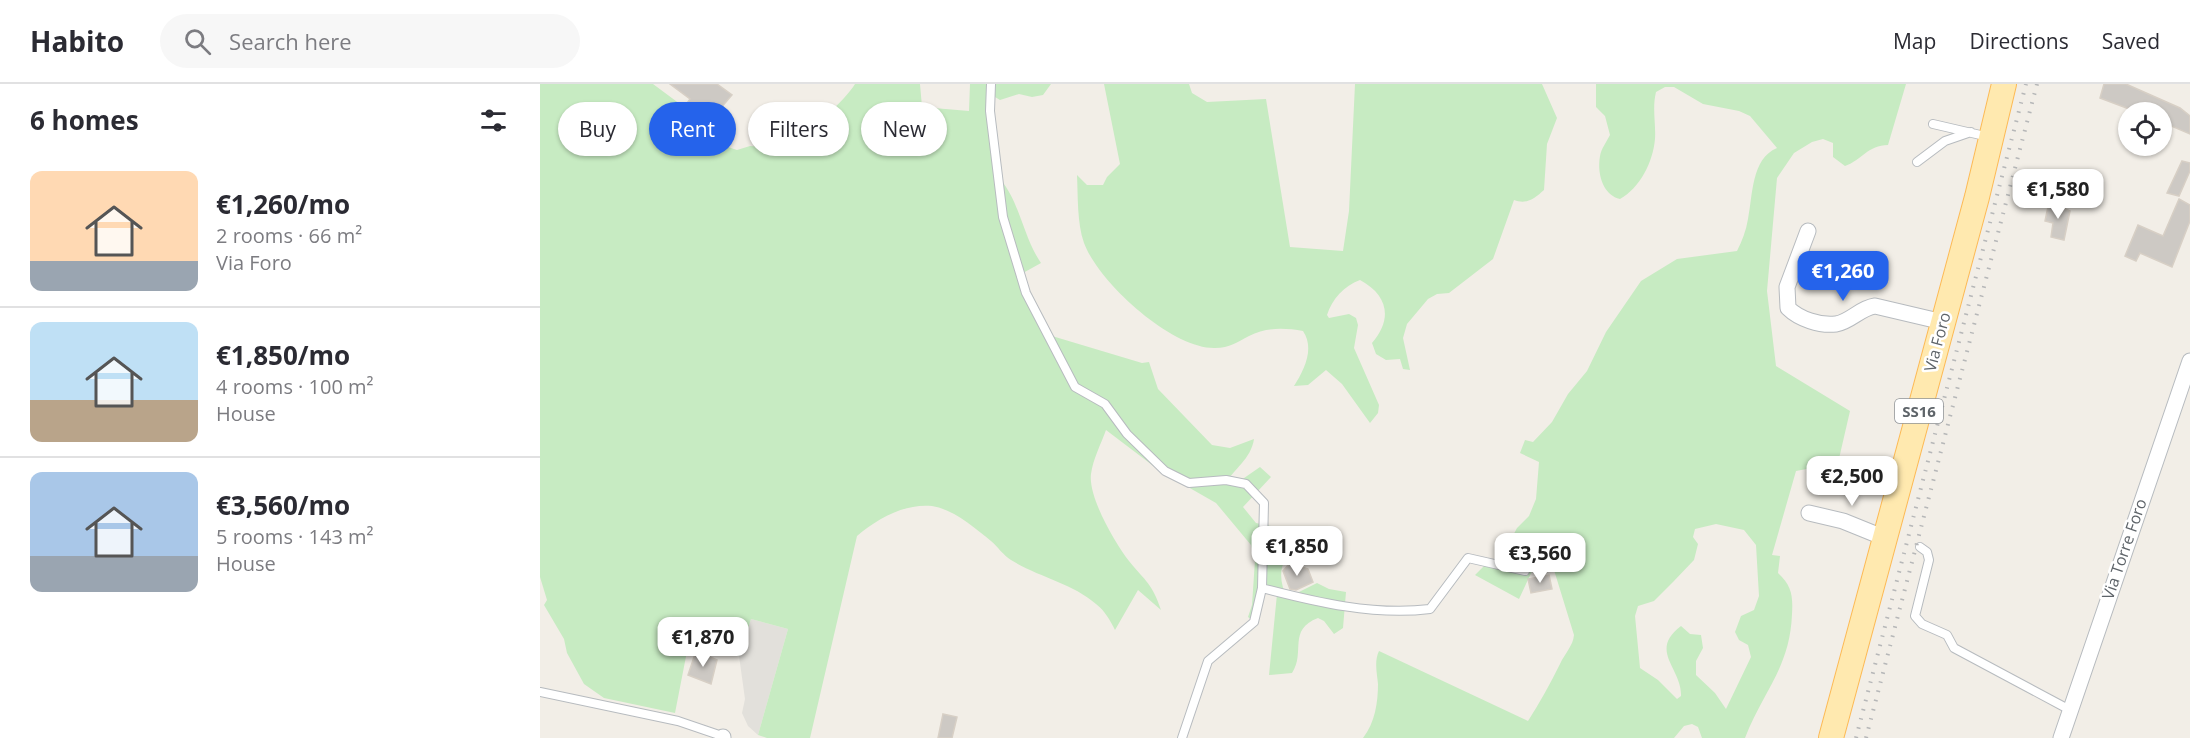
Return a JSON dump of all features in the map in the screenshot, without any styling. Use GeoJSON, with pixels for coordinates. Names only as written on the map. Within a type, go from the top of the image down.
{"type":"FeatureCollection","features":[{"type":"Feature","properties":{"kind":"main road","name":"Via Foro"},"geometry":{"type":"LineString","coordinates":[[1831,738],[1891,538],[1942,322],[1981,135],[2004,84]]}},
{"type":"Feature","properties":{"kind":"street"},"geometry":{"type":"LineString","coordinates":[[1808,231],[1787,287],[1788,308],[1799,319],[1837,324],[1866,307],[1875,306],[1942,322]]}},
{"type":"Feature","properties":{"kind":"street","name":"Via Torre Foro"},"geometry":{"type":"LineString","coordinates":[[2061,738],[2190,361]]}},
{"type":"Feature","properties":{"kind":"street"},"geometry":{"type":"LineString","coordinates":[[1809,513],[1843,521],[1891,538]]}},
{"type":"Feature","properties":{"kind":"lane"},"geometry":{"type":"LineString","coordinates":[[991,84],[990,111],[1003,217],[1026,293],[1075,387],[1105,404],[1127,434],[1165,471],[1189,483],[1226,480],[1246,484],[1264,503],[1262,588],[1254,622],[1208,661],[1182,738]]}},
{"type":"Feature","properties":{"kind":"lane"},"geometry":{"type":"LineString","coordinates":[[1933,124],[1981,135]]}},
{"type":"Feature","properties":{"kind":"lane"},"geometry":{"type":"LineString","coordinates":[[1917,162],[1945,141],[1981,135]]}},
{"type":"Feature","properties":{"kind":"lane"},"geometry":{"type":"LineString","coordinates":[[1920,547],[1927,552],[1929,560],[1916,616],[1922,624],[1947,635],[1954,648],[2070,710]]}},
{"type":"Feature","properties":{"kind":"lane"},"geometry":{"type":"LineString","coordinates":[[1262,588],[1328,603],[1408,612],[1430,609],[1468,558],[1525,571]]}},
{"type":"Feature","properties":{"kind":"lane"},"geometry":{"type":"LineString","coordinates":[[540,692],[678,721],[725,738]]}},
{"type":"Feature","properties":{"kind":"shaded area"},"geometry":{"type":"Polygon","coordinates":[[[751,619],[788,629],[758,735],[748,726],[742,713],[745,699],[739,656],[751,619]]]}},
{"type":"Feature","properties":{"kind":"green space"},"geometry":{"type":"Polygon","coordinates":[[[540,84],[653,84],[677,102],[649,102],[649,156],[736,156],[736,150],[748,147],[748,156],[849,156],[849,102],[840,102],[855,84],[920,84],[922,102],[861,102],[861,156],[947,156],[947,109],[969,111],[970,84],[1051,84],[1043,95],[1032,97],[1019,94],[1000,100],[990,94],[1000,179],[1012,198],[1041,263],[1023,273],[1027,287],[1052,336],[1142,363],[1149,362],[1158,389],[1212,445],[1230,448],[1254,439],[1246,458],[1224,485],[1234,485],[1260,467],[1271,477],[1243,507],[1256,523],[1275,527],[1286,558],[1281,578],[1287,598],[1317,583],[1329,589],[1346,592],[1343,628],[1334,634],[1324,621],[1318,618],[1309,623],[1300,635],[1298,657],[1292,673],[1269,675],[1277,594],[1264,590],[1256,623],[1248,617],[1252,605],[1255,560],[1251,545],[1216,503],[1160,471],[1106,430],[1092,468],[1091,484],[1094,495],[1110,532],[1129,561],[1151,588],[1161,610],[1138,590],[1115,630],[1102,610],[1087,597],[1011,560],[994,543],[956,515],[932,506],[902,510],[882,518],[857,536],[810,738],[767,738],[758,735],[788,629],[751,619],[739,656],[689,641],[675,713],[604,698],[584,684],[567,653],[564,639],[544,605],[547,600],[540,577],[540,84]]]}},
{"type":"Feature","properties":{"kind":"green space"},"geometry":{"type":"Polygon","coordinates":[[[1104,84],[1189,84],[1192,93],[1207,102],[1266,99],[1290,247],[1343,251],[1349,211],[1355,84],[1542,84],[1557,118],[1547,144],[1544,190],[1527,201],[1514,200],[1493,259],[1449,293],[1437,294],[1428,299],[1407,324],[1403,338],[1410,370],[1403,369],[1400,359],[1386,360],[1376,354],[1372,343],[1379,334],[1385,316],[1382,300],[1369,286],[1360,280],[1344,289],[1332,304],[1327,315],[1329,318],[1349,314],[1356,318],[1358,325],[1354,348],[1379,405],[1378,413],[1370,423],[1342,384],[1326,370],[1308,385],[1294,386],[1307,359],[1308,345],[1303,331],[1269,330],[1255,333],[1225,347],[1198,345],[1178,338],[1159,326],[1139,311],[1105,276],[1092,259],[1084,243],[1078,209],[1077,175],[1087,185],[1103,185],[1107,177],[1120,164],[1104,84]]]}},
{"type":"Feature","properties":{"kind":"green space"},"geometry":{"type":"Polygon","coordinates":[[[1596,84],[1906,84],[1888,145],[1875,147],[1845,166],[1833,157],[1833,143],[1823,139],[1812,142],[1794,153],[1777,178],[1767,291],[1776,366],[1850,411],[1838,463],[1796,471],[1772,555],[1780,556],[1778,573],[1789,587],[1792,602],[1790,633],[1781,665],[1745,738],[1702,738],[1698,727],[1692,724],[1684,726],[1674,738],[1363,738],[1373,719],[1376,705],[1378,684],[1376,663],[1379,651],[1528,721],[1574,635],[1554,570],[1542,568],[1532,571],[1519,599],[1475,575],[1485,565],[1476,556],[1496,560],[1506,549],[1517,528],[1529,516],[1536,499],[1539,462],[1520,453],[1525,440],[1533,442],[1552,422],[1568,394],[1587,371],[1606,332],[1641,281],[1677,259],[1737,251],[1746,228],[1758,169],[1768,153],[1777,148],[1750,116],[1739,111],[1703,104],[1674,87],[1665,87],[1656,92],[1655,139],[1652,157],[1634,188],[1620,199],[1609,193],[1600,176],[1601,153],[1610,135],[1605,116],[1596,107],[1596,84]],[[1716,524],[1695,529],[1693,537],[1698,544],[1694,560],[1654,601],[1638,606],[1635,616],[1640,668],[1658,680],[1677,699],[1681,696],[1680,686],[1669,660],[1667,644],[1681,626],[1690,634],[1701,635],[1703,648],[1696,661],[1696,675],[1715,693],[1726,709],[1751,657],[1748,645],[1739,640],[1735,632],[1741,616],[1754,610],[1759,596],[1756,545],[1744,530],[1716,524]]]}},
{"type":"Feature","properties":{"kind":"building"},"geometry":{"type":"Polygon","coordinates":[[[670,84],[717,84],[732,95],[726,102],[688,102],[690,99],[670,84]]]}},
{"type":"Feature","properties":{"kind":"building"},"geometry":{"type":"Polygon","coordinates":[[[2104,84],[2126,84],[2166,102],[2118,102],[2118,105],[2100,98],[2104,84]]]}},
{"type":"Feature","properties":{"kind":"building"},"geometry":{"type":"Polygon","coordinates":[[[2172,104],[2190,116],[2190,134],[2172,126],[2172,104]]]}},
{"type":"Feature","properties":{"kind":"building"},"geometry":{"type":"Polygon","coordinates":[[[2182,161],[2190,163],[2190,171],[2179,196],[2167,193],[2182,161]]]}},
{"type":"Feature","properties":{"kind":"building"},"geometry":{"type":"Polygon","coordinates":[[[2179,199],[2190,205],[2190,221],[2172,267],[2140,253],[2136,261],[2125,256],[2138,225],[2163,236],[2179,199]]]}},
{"type":"Feature","properties":{"kind":"building"},"geometry":{"type":"Polygon","coordinates":[[[2049,202],[2070,211],[2064,240],[2051,237],[2053,223],[2045,221],[2049,202]]]}},
{"type":"Feature","properties":{"kind":"building"},"geometry":{"type":"Polygon","coordinates":[[[1290,563],[1308,569],[1313,582],[1296,590],[1290,589],[1283,571],[1290,563]]]}},
{"type":"Feature","properties":{"kind":"building"},"geometry":{"type":"Polygon","coordinates":[[[1549,575],[1552,589],[1531,593],[1528,579],[1549,575]]]}},
{"type":"Feature","properties":{"kind":"building"},"geometry":{"type":"Polygon","coordinates":[[[696,651],[717,660],[711,684],[688,675],[696,651]]]}},
{"type":"Feature","properties":{"kind":"building"},"geometry":{"type":"Polygon","coordinates":[[[943,714],[957,717],[952,738],[938,738],[943,714]]]}},
{"type":"Feature","properties":{"kind":"railway"},"geometry":{"type":"LineString","coordinates":[[1856,738],[2026,84]]}},
{"type":"Feature","properties":{"kind":"railway"},"geometry":{"type":"LineString","coordinates":[[1866,738],[2037,84]]}}]}
